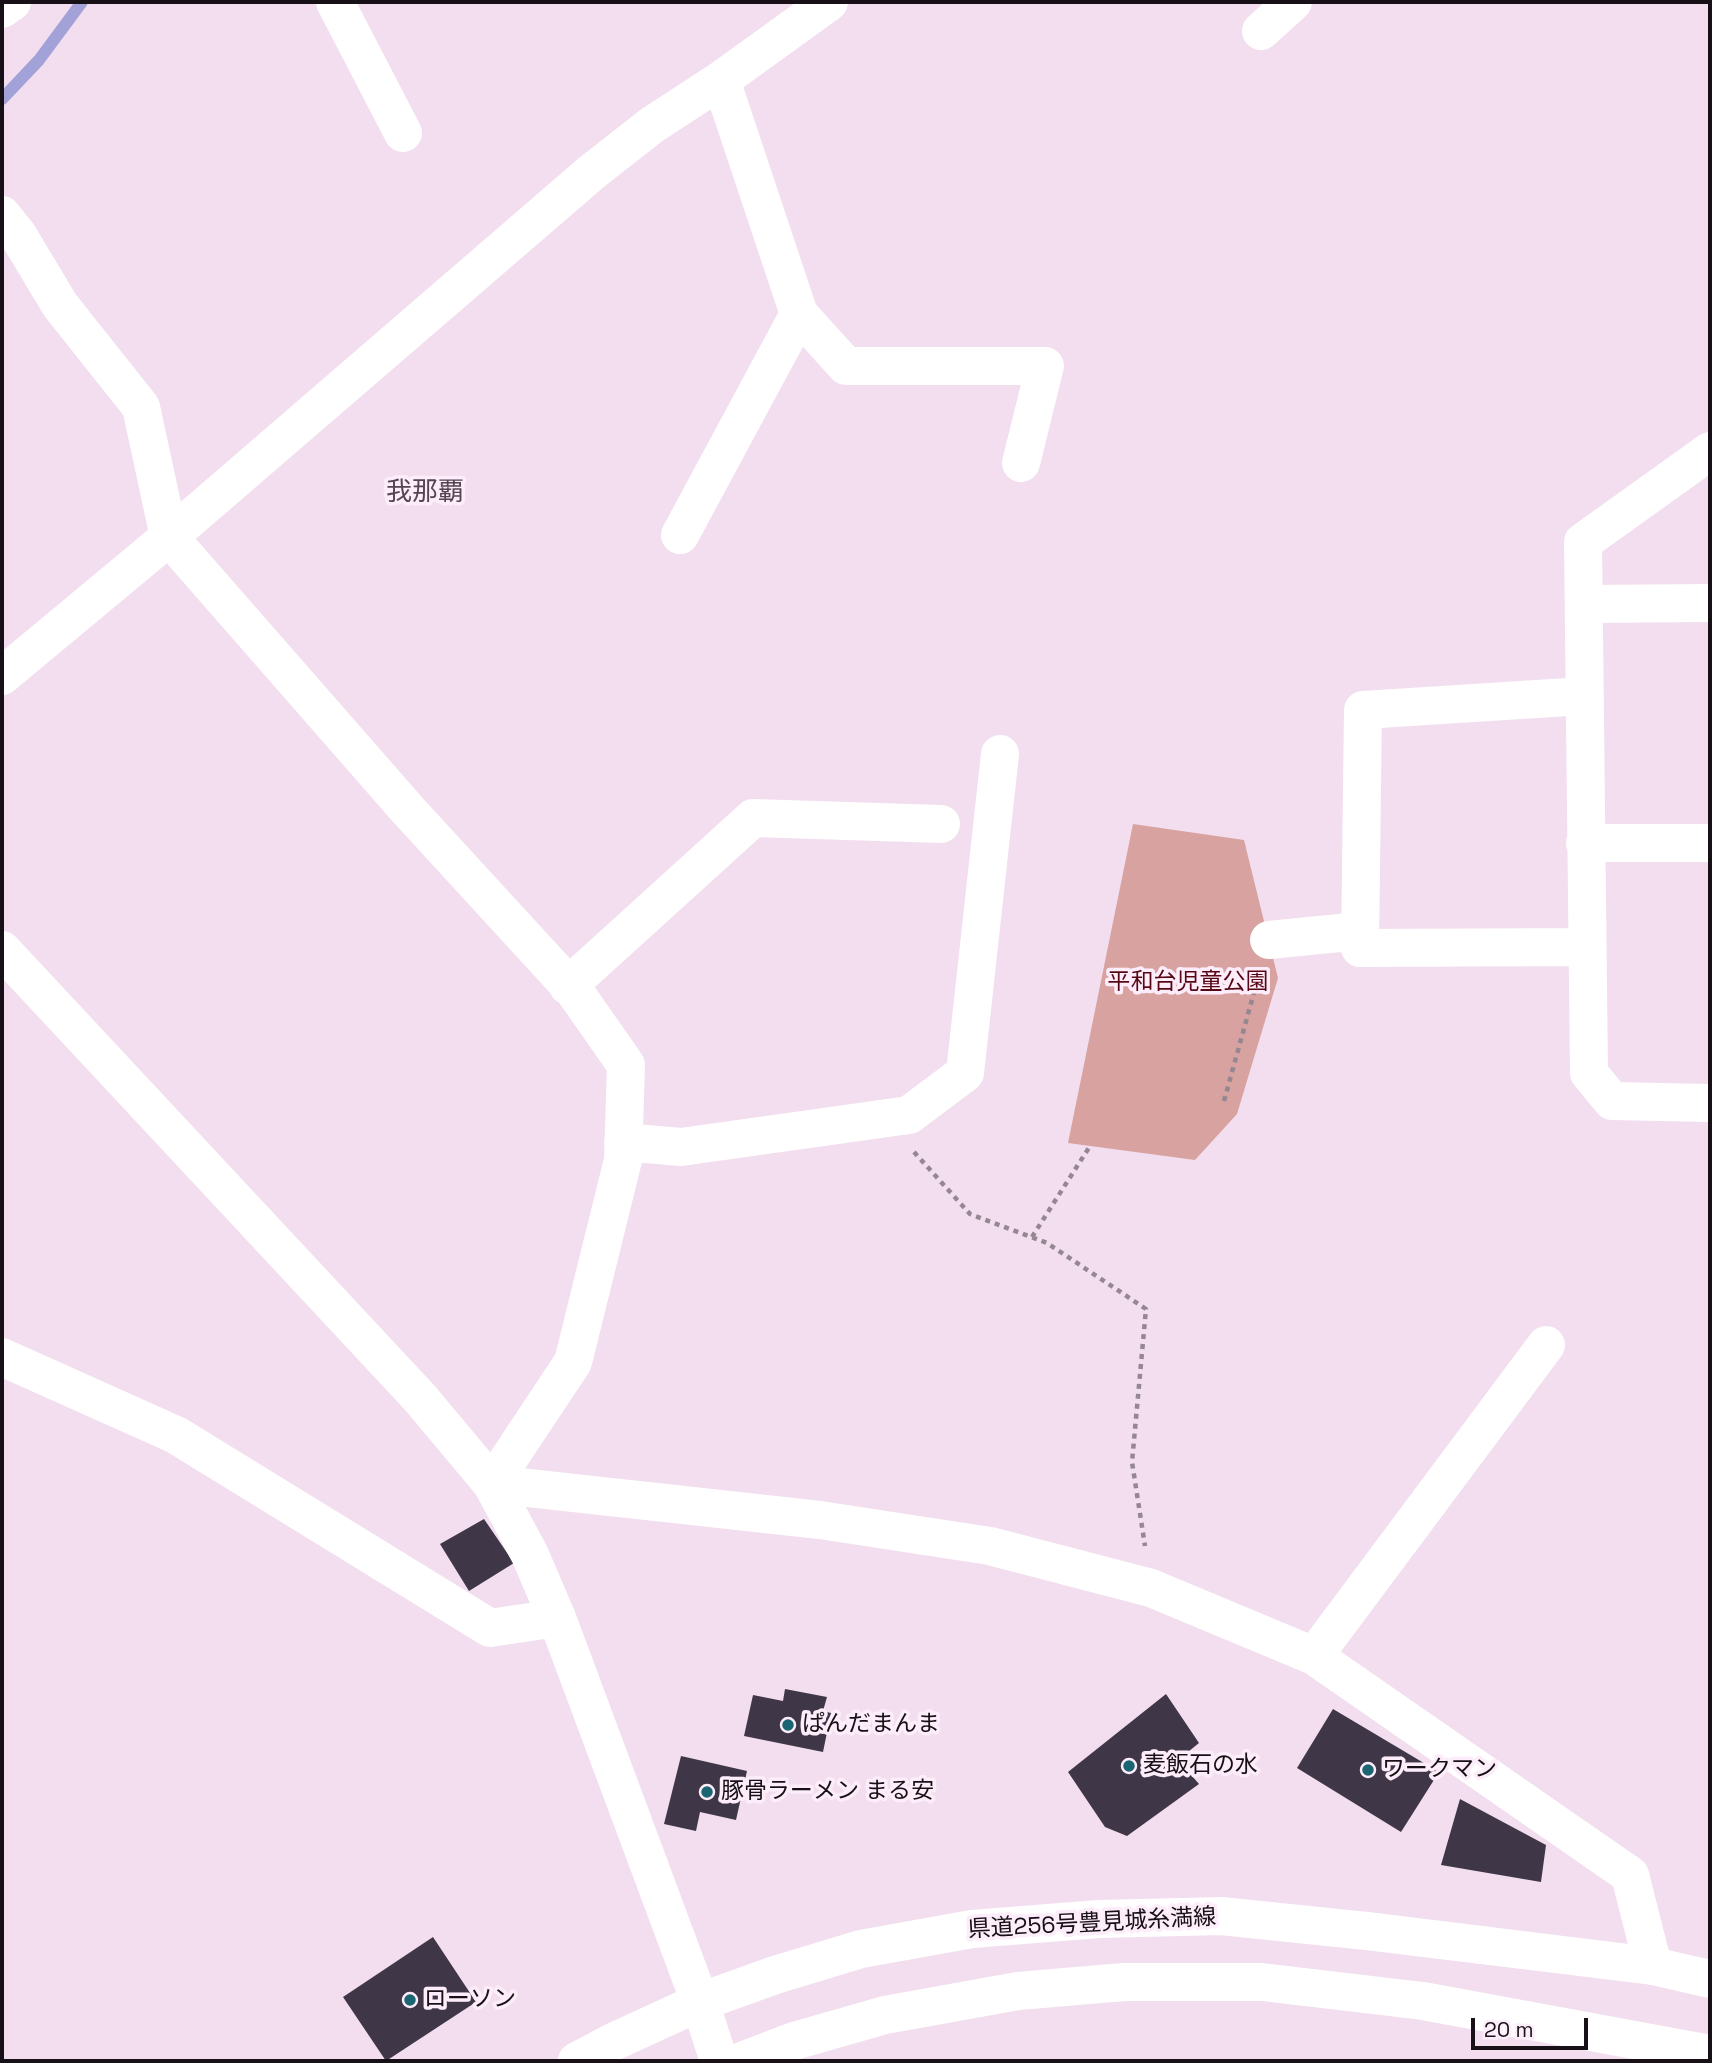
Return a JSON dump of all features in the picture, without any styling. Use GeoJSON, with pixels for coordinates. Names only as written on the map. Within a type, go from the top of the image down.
{"type":"FeatureCollection","features":[{"type":"Feature","properties":{"kind":"street"},"geometry":{"type":"LineString","coordinates":[[2,9],[12,2]]}},
{"type":"Feature","properties":{"kind":"street"},"geometry":{"type":"LineString","coordinates":[[335,2],[403,133]]}},
{"type":"Feature","properties":{"kind":"street"},"geometry":{"type":"LineString","coordinates":[[2,676],[169,537],[592,172],[652,125],[721,80],[829,2]]}},
{"type":"Feature","properties":{"kind":"street"},"geometry":{"type":"LineString","coordinates":[[1261,31],[1293,2]]}},
{"type":"Feature","properties":{"kind":"street"},"geometry":{"type":"LineString","coordinates":[[721,80],[799,314],[846,366],[1045,366],[1021,463]]}},
{"type":"Feature","properties":{"kind":"street"},"geometry":{"type":"LineString","coordinates":[[2,215],[18,235],[60,305],[141,407],[169,537],[407,809],[568,986],[626,1065],[623,1160],[573,1362],[492,1484]]}},
{"type":"Feature","properties":{"kind":"street"},"geometry":{"type":"LineString","coordinates":[[680,535],[799,314]]}},
{"type":"Feature","properties":{"kind":"street"},"geometry":{"type":"LineString","coordinates":[[1710,451],[1583,542],[1589,1073],[1612,1101],[1710,1103]]}},
{"type":"Feature","properties":{"kind":"street"},"geometry":{"type":"LineString","coordinates":[[1584,604],[1710,603]]}},
{"type":"Feature","properties":{"kind":"street"},"geometry":{"type":"LineString","coordinates":[[1584,696],[1363,710],[1360,948],[1587,947]]}},
{"type":"Feature","properties":{"kind":"street"},"geometry":{"type":"LineString","coordinates":[[623,1142],[681,1147],[909,1115],[965,1073],[1000,754]]}},
{"type":"Feature","properties":{"kind":"street"},"geometry":{"type":"LineString","coordinates":[[568,986],[753,818],[942,824]]}},
{"type":"Feature","properties":{"kind":"street"},"geometry":{"type":"LineString","coordinates":[[1585,843],[1710,843]]}},
{"type":"Feature","properties":{"kind":"street"},"geometry":{"type":"LineString","coordinates":[[1269,940],[1360,931]]}},
{"type":"Feature","properties":{"kind":"street"},"geometry":{"type":"LineString","coordinates":[[2,950],[421,1398],[492,1484],[530,1555],[557,1618],[700,2002],[719,2061]]}},
{"type":"Feature","properties":{"kind":"street"},"geometry":{"type":"LineString","coordinates":[[1314,1656],[1546,1345]]}},
{"type":"Feature","properties":{"kind":"street"},"geometry":{"type":"LineString","coordinates":[[2,1357],[176,1435],[490,1628],[557,1618]]}},
{"type":"Feature","properties":{"kind":"street"},"geometry":{"type":"LineString","coordinates":[[492,1484],[820,1520],[977,1544],[1151,1588],[1314,1656],[1630,1875],[1653,1966]]}},
{"type":"Feature","properties":{"kind":"street","name":"県道256号豊見城糸満線"},"geometry":{"type":"LineString","coordinates":[[577,2061],[700,2002],[861,1949],[972,1929],[1099,1919],[1221,1916],[1653,1966],[1710,1979]]}},
{"type":"Feature","properties":{"kind":"street"},"geometry":{"type":"LineString","coordinates":[[742,2061],[794,2041],[885,2015],[1018,1991],[1124,1982],[1262,1982],[1423,2001],[1710,2054]]}},
{"type":"Feature","properties":{"kind":"path"},"geometry":{"type":"LineString","coordinates":[[1224,1101],[1269,940]]}},
{"type":"Feature","properties":{"kind":"path"},"geometry":{"type":"LineString","coordinates":[[883,1118],[970,1214],[1047,1243],[1146,1309],[1132,1462],[1151,1588]]}},
{"type":"Feature","properties":{"kind":"path"},"geometry":{"type":"LineString","coordinates":[[1032,1237],[1090,1146]]}},
{"type":"Feature","properties":{"kind":"green space","name":"平和台児童公園"},"geometry":{"type":"Polygon","coordinates":[[[1133,824],[1244,840],[1278,978],[1237,1114],[1195,1160],[1068,1143],[1133,824]]]}},
{"type":"Feature","properties":{"kind":"building"},"geometry":{"type":"Polygon","coordinates":[[[484,1519],[514,1563],[469,1591],[440,1544],[484,1519]]]}},
{"type":"Feature","properties":{"kind":"building","name":"ぱんだまんま"},"geometry":{"type":"Polygon","coordinates":[[[785,1689],[827,1697],[823,1711],[831,1713],[823,1752],[744,1736],[753,1695],[783,1701],[785,1689]]]}},
{"type":"Feature","properties":{"kind":"building","name":"麦飯石の水"},"geometry":{"type":"Polygon","coordinates":[[[1166,1694],[1199,1743],[1178,1760],[1199,1784],[1127,1836],[1105,1827],[1068,1772],[1166,1694]]]}},
{"type":"Feature","properties":{"kind":"building","name":"ワークマン"},"geometry":{"type":"Polygon","coordinates":[[[1333,1709],[1439,1772],[1401,1832],[1297,1768],[1333,1709]]]}},
{"type":"Feature","properties":{"kind":"building","name":"豚骨ラーメン まる安"},"geometry":{"type":"Polygon","coordinates":[[[681,1756],[747,1771],[736,1820],[700,1812],[696,1831],[664,1824],[681,1756]]]}},
{"type":"Feature","properties":{"kind":"building"},"geometry":{"type":"Polygon","coordinates":[[[1460,1799],[1546,1845],[1541,1882],[1441,1865],[1460,1799]]]}},
{"type":"Feature","properties":{"kind":"building","name":"ローソン"},"geometry":{"type":"Polygon","coordinates":[[[433,1937],[476,2002],[386,2061],[343,1997],[433,1937]]]}},
{"type":"Feature","properties":{"kind":"waterway"},"geometry":{"type":"LineString","coordinates":[[2,99],[39,60],[82,2]]}},
{"type":"Feature","properties":{"kind":"place","name":"ぱんだまんま"},"geometry":{"type":"Point","coordinates":[788,1725]}},
{"type":"Feature","properties":{"kind":"place","name":"麦飯石の水"},"geometry":{"type":"Point","coordinates":[1129,1766]}},
{"type":"Feature","properties":{"kind":"place","name":"ワークマン"},"geometry":{"type":"Point","coordinates":[1368,1770]}},
{"type":"Feature","properties":{"kind":"place","name":"豚骨ラーメン まる安"},"geometry":{"type":"Point","coordinates":[707,1792]}},
{"type":"Feature","properties":{"kind":"place","name":"ローソン"},"geometry":{"type":"Point","coordinates":[410,2000]}},
{"type":"Feature","properties":{"kind":"district","name":"我那覇"},"geometry":{"type":"Point","coordinates":[425,493]}}]}
